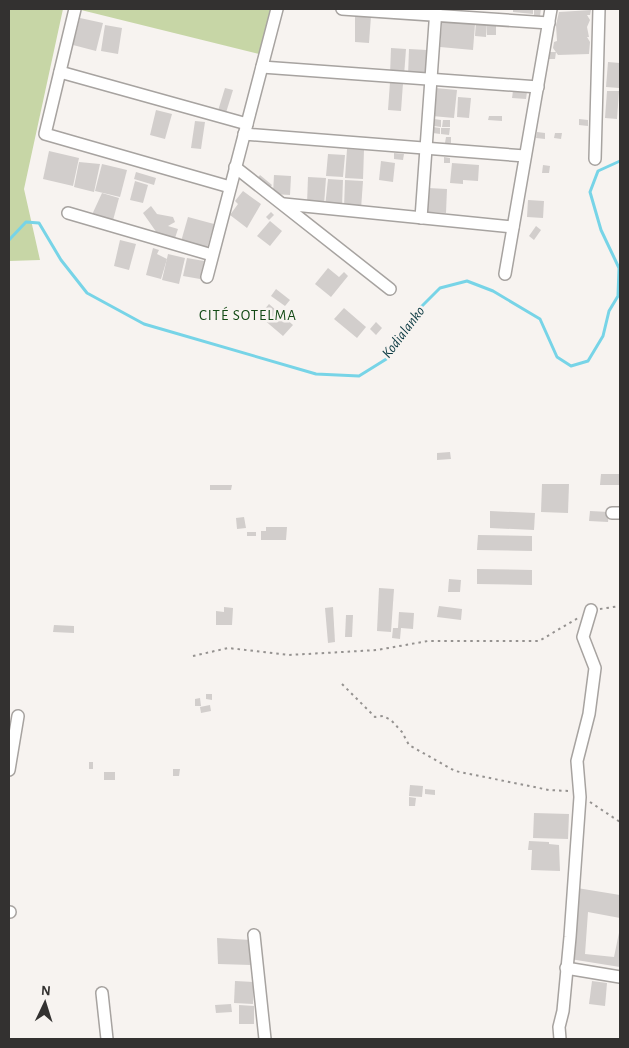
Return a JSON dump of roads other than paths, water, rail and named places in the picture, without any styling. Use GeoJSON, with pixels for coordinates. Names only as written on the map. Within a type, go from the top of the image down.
{"type":"FeatureCollection","features":[{"type":"Feature","properties":{"kind":"street"},"geometry":{"type":"LineString","coordinates":[[75,9],[45,134],[230,188]]}},
{"type":"Feature","properties":{"kind":"street"},"geometry":{"type":"LineString","coordinates":[[207,277],[277,9]]}},
{"type":"Feature","properties":{"kind":"street"},"geometry":{"type":"LineString","coordinates":[[342,9],[436,12],[549,23]]}},
{"type":"Feature","properties":{"kind":"street"},"geometry":{"type":"LineString","coordinates":[[505,274],[551,9]]}},
{"type":"Feature","properties":{"kind":"street"},"geometry":{"type":"LineString","coordinates":[[595,159],[599,9]]}},
{"type":"Feature","properties":{"kind":"street"},"geometry":{"type":"LineString","coordinates":[[421,218],[436,12]]}},
{"type":"Feature","properties":{"kind":"street"},"geometry":{"type":"LineString","coordinates":[[262,66],[538,87]]}},
{"type":"Feature","properties":{"kind":"street"},"geometry":{"type":"LineString","coordinates":[[60,72],[245,129],[426,149],[526,156]]}},
{"type":"Feature","properties":{"kind":"street"},"geometry":{"type":"LineString","coordinates":[[235,167],[390,289]]}},
{"type":"Feature","properties":{"kind":"street"},"geometry":{"type":"LineString","coordinates":[[284,204],[513,227]]}},
{"type":"Feature","properties":{"kind":"street"},"geometry":{"type":"LineString","coordinates":[[68,213],[212,255]]}},
{"type":"Feature","properties":{"kind":"street"},"geometry":{"type":"LineString","coordinates":[[560,1039],[559,1028],[563,1011],[580,797],[577,761],[589,714],[594,668],[584,637],[591,610]]}},
{"type":"Feature","properties":{"kind":"street"},"geometry":{"type":"LineString","coordinates":[[9,770],[18,716]]}},
{"type":"Feature","properties":{"kind":"street"},"geometry":{"type":"LineString","coordinates":[[254,935],[265,1039]]}},
{"type":"Feature","properties":{"kind":"street"},"geometry":{"type":"LineString","coordinates":[[566,968],[620,977]]}},
{"type":"Feature","properties":{"kind":"street"},"geometry":{"type":"LineString","coordinates":[[102,993],[107,1039]]}},
{"type":"Feature","properties":{"kind":"waterway","name":"Kodialanko"},"geometry":{"type":"LineString","coordinates":[[9,240],[26,222],[39,223],[61,260],[87,293],[144,324],[316,374],[359,376],[388,358],[417,311],[440,288],[467,281],[493,291],[540,319],[557,357],[571,366],[588,361],[603,336],[609,311],[618,296],[619,268],[601,230],[590,192],[598,171],[620,161]]}},
{"type":"Feature","properties":{"kind":"district","name":"CITÉ SOTELMA"},"geometry":{"type":"Point","coordinates":[248,315]}}]}
